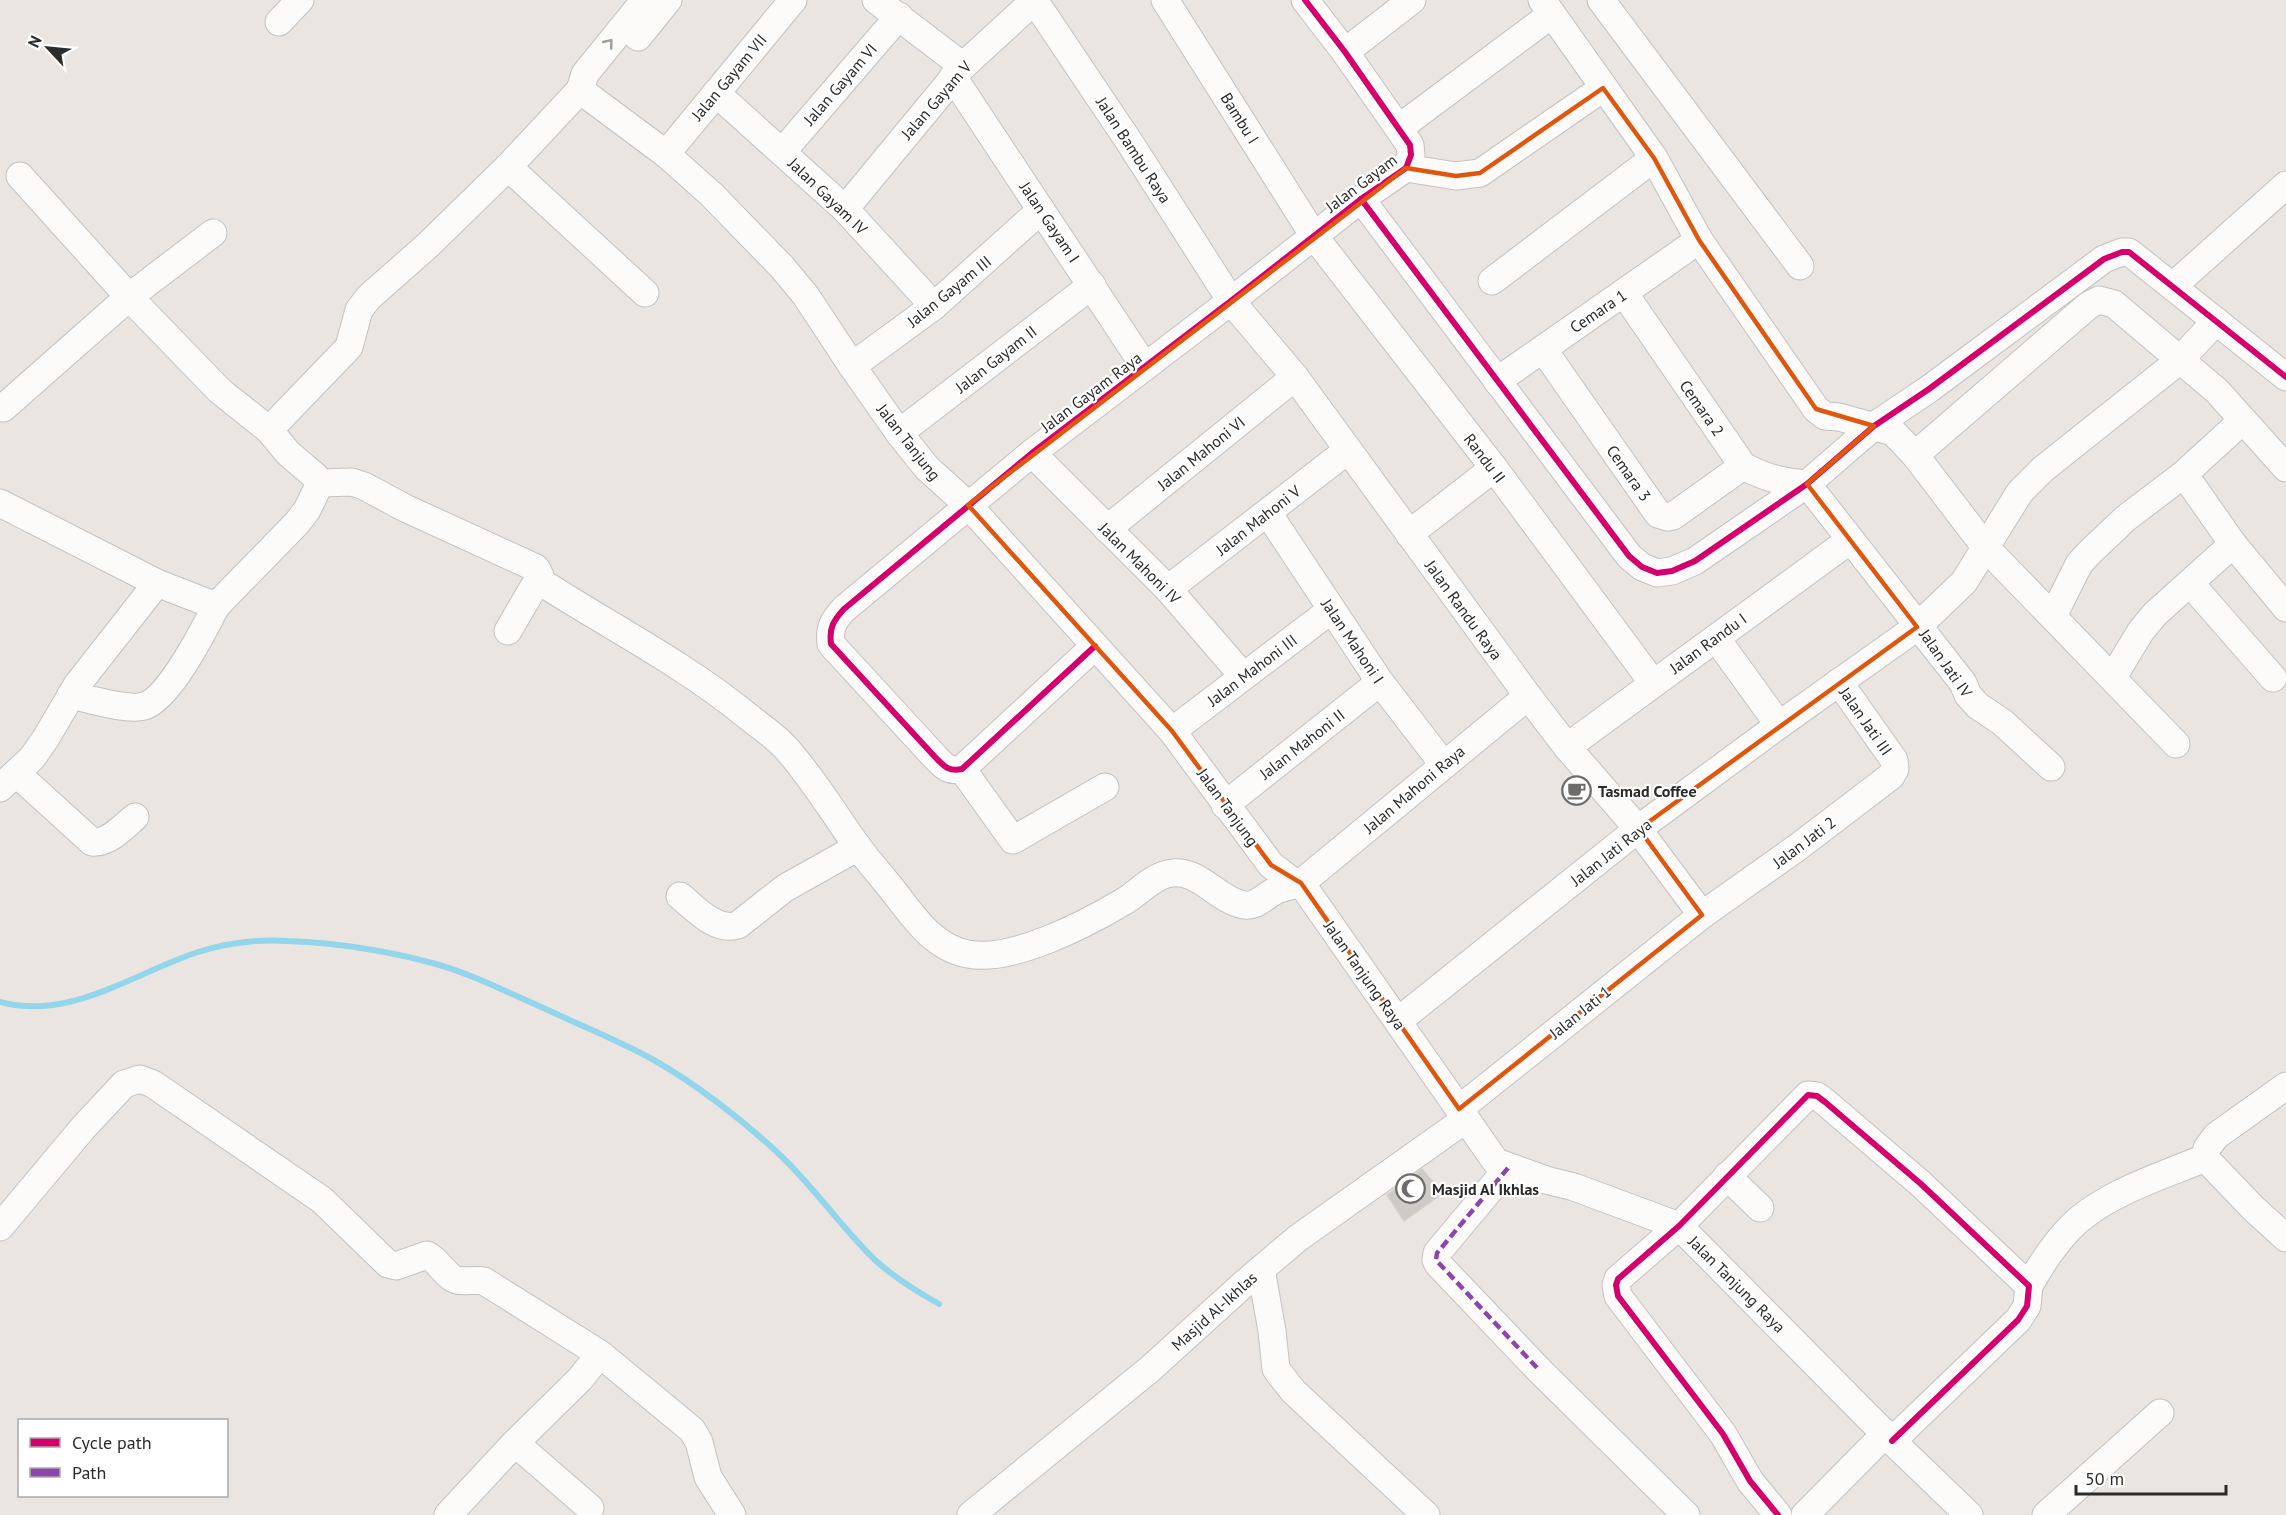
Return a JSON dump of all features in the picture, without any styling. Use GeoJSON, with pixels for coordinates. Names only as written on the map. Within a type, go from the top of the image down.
{"type":"FeatureCollection","features":[{"type":"Feature","properties":{"kind":"street"},"geometry":{"type":"LineString","coordinates":[[279,22],[300,0]]}},
{"type":"Feature","properties":{"kind":"street"},"geometry":{"type":"LineString","coordinates":[[269,430],[349,347],[359,310],[369,297],[428,245],[508,167],[580,90],[585,74],[645,0]]}},
{"type":"Feature","properties":{"kind":"street"},"geometry":{"type":"LineString","coordinates":[[580,90],[597,87],[668,0]]}},
{"type":"Feature","properties":{"kind":"street","name":"Jalan Gayam VII"},"geometry":{"type":"LineString","coordinates":[[666,154],[793,0]]}},
{"type":"Feature","properties":{"kind":"street","name":"Jalan Gayam I"},"geometry":{"type":"LineString","coordinates":[[876,0],[898,16],[958,72],[1041,210],[1145,367]]}},
{"type":"Feature","properties":{"kind":"street","name":"Jalan Gayam V"},"geometry":{"type":"LineString","coordinates":[[845,209],[958,72],[1035,0]]}},
{"type":"Feature","properties":{"kind":"street","name":"Jalan Bambu Raya"},"geometry":{"type":"LineString","coordinates":[[1035,0],[1130,143],[1231,302]]}},
{"type":"Feature","properties":{"kind":"street","name":"Bambu I"},"geometry":{"type":"LineString","coordinates":[[1165,0],[1314,236]]}},
{"type":"Feature","properties":{"kind":"street","name":"Jalan Gayam"},"geometry":{"type":"LineString","coordinates":[[1231,302],[1361,199],[1406,168],[1411,155],[1410,145],[1399,128],[1305,0]]}},
{"type":"Feature","properties":{"kind":"street"},"geometry":{"type":"LineString","coordinates":[[1345,52],[1412,0]]}},
{"type":"Feature","properties":{"kind":"street"},"geometry":{"type":"LineString","coordinates":[[1601,0],[1800,266]]}},
{"type":"Feature","properties":{"kind":"street"},"geometry":{"type":"LineString","coordinates":[[1399,128],[1547,7],[1654,158],[1699,240],[1816,409],[1826,416],[1893,432],[1915,455],[1986,548],[2176,744]]}},
{"type":"Feature","properties":{"kind":"street","name":"Jalan Gayam VI"},"geometry":{"type":"LineString","coordinates":[[782,152],[898,16]]}},
{"type":"Feature","properties":{"kind":"street"},"geometry":{"type":"LineString","coordinates":[[1406,168],[1456,176],[1480,173],[1603,88]]}},
{"type":"Feature","properties":{"kind":"street","name":"Jalan Tanjung"},"geometry":{"type":"LineString","coordinates":[[580,90],[666,154],[711,194],[782,267],[806,296],[899,433],[927,468],[968,505],[1173,731],[1271,865],[1291,880],[1301,883]]}},
{"type":"Feature","properties":{"kind":"street","name":"Jalan Gayam IV"},"geometry":{"type":"LineString","coordinates":[[716,93],[845,209],[934,306]]}},
{"type":"Feature","properties":{"kind":"street"},"geometry":{"type":"LineString","coordinates":[[1492,281],[1654,158]]}},
{"type":"Feature","properties":{"kind":"street"},"geometry":{"type":"LineString","coordinates":[[508,167],[645,293]]}},
{"type":"Feature","properties":{"kind":"street"},"geometry":{"type":"LineString","coordinates":[[20,176],[129,297],[220,391],[269,430],[320,483]]}},
{"type":"Feature","properties":{"kind":"street"},"geometry":{"type":"LineString","coordinates":[[2173,286],[2286,185]]}},
{"type":"Feature","properties":{"kind":"street"},"geometry":{"type":"LineString","coordinates":[[1361,199],[1629,556],[1642,567],[1657,573],[1672,571],[1695,561],[1807,484],[1874,426],[1929,389],[2104,260],[2122,252],[2129,252],[2286,377]]}},
{"type":"Feature","properties":{"kind":"street","name":"Jalan Gayam III"},"geometry":{"type":"LineString","coordinates":[[852,366],[934,306],[1041,210]]}},
{"type":"Feature","properties":{"kind":"street"},"geometry":{"type":"LineString","coordinates":[[3,408],[129,297],[213,233]]}},
{"type":"Feature","properties":{"kind":"street","name":"Randu II"},"geometry":{"type":"LineString","coordinates":[[1314,236],[1494,468],[1653,683]]}},
{"type":"Feature","properties":{"kind":"street","name":"Cemara 1"},"geometry":{"type":"LineString","coordinates":[[1497,381],[1699,240]]}},
{"type":"Feature","properties":{"kind":"street","name":"Jalan Gayam II"},"geometry":{"type":"LineString","coordinates":[[899,433],[1092,285]]}},
{"type":"Feature","properties":{"kind":"street","name":"Cemara 2"},"geometry":{"type":"LineString","coordinates":[[1624,293],[1743,466]]}},
{"type":"Feature","properties":{"kind":"street"},"geometry":{"type":"LineString","coordinates":[[1915,455],[2090,305],[2099,300],[2114,304],[2217,391],[2286,468]]}},
{"type":"Feature","properties":{"kind":"street","name":"Jalan Gayam Raya"},"geometry":{"type":"LineString","coordinates":[[962,769],[947,770],[831,644],[830,632],[833,621],[844,609],[1032,453],[1231,302]]}},
{"type":"Feature","properties":{"kind":"street","name":"Jalan Randu Raya"},"geometry":{"type":"LineString","coordinates":[[1231,302],[1295,377],[1528,696],[1567,747],[1638,830],[1702,915]]}},
{"type":"Feature","properties":{"kind":"street","name":"Jalan Jati IV"},"geometry":{"type":"LineString","coordinates":[[2051,768],[2007,726],[1973,701],[1963,683],[1917,627],[1964,582],[2020,492],[2043,469],[2180,360],[2216,321]]}},
{"type":"Feature","properties":{"kind":"street","name":"Cemara 3"},"geometry":{"type":"LineString","coordinates":[[1543,349],[1658,513],[1668,517],[1673,516],[1743,466]]}},
{"type":"Feature","properties":{"kind":"street","name":"Jalan Mahoni VI"},"geometry":{"type":"LineString","coordinates":[[1107,529],[1295,377]]}},
{"type":"Feature","properties":{"kind":"street"},"geometry":{"type":"LineString","coordinates":[[2053,616],[2075,571],[2089,553],[2126,518],[2184,474],[2243,420]]}},
{"type":"Feature","properties":{"kind":"street","name":"Jalan Mahoni V"},"geometry":{"type":"LineString","coordinates":[[1168,589],[1348,450]]}},
{"type":"Feature","properties":{"kind":"street","name":"Jalan Mahoni IV"},"geometry":{"type":"LineString","coordinates":[[1032,453],[1168,589],[1243,676]]}},
{"type":"Feature","properties":{"kind":"street"},"geometry":{"type":"LineString","coordinates":[[1743,466],[1771,479],[1807,484],[1917,627]]}},
{"type":"Feature","properties":{"kind":"street"},"geometry":{"type":"LineString","coordinates":[[1409,534],[1494,468]]}},
{"type":"Feature","properties":{"kind":"street"},"geometry":{"type":"LineString","coordinates":[[2184,474],[2233,544],[2286,608]]}},
{"type":"Feature","properties":{"kind":"street"},"geometry":{"type":"LineString","coordinates":[[320,483],[352,482],[364,486],[415,513],[536,568],[540,576],[508,631]]}},
{"type":"Feature","properties":{"kind":"street"},"geometry":{"type":"LineString","coordinates":[[71,694],[125,706],[144,706],[162,696],[202,635],[216,606],[297,523],[307,510],[320,483]]}},
{"type":"Feature","properties":{"kind":"street"},"geometry":{"type":"LineString","coordinates":[[0,503],[157,582],[216,606]]}},
{"type":"Feature","properties":{"kind":"street","name":"Jalan Mahoni I"},"geometry":{"type":"LineString","coordinates":[[1268,513],[1380,682],[1444,765]]}},
{"type":"Feature","properties":{"kind":"street","name":"Jalan Randu I"},"geometry":{"type":"LineString","coordinates":[[1567,747],[1850,540]]}},
{"type":"Feature","properties":{"kind":"street"},"geometry":{"type":"LineString","coordinates":[[2113,677],[2142,630],[2155,614],[2233,544]]}},
{"type":"Feature","properties":{"kind":"street"},"geometry":{"type":"LineString","coordinates":[[538,580],[712,687],[784,746],[826,800],[858,847],[928,933],[943,945],[968,954],[992,955],[1024,948],[1082,925],[1125,901],[1164,874],[1179,872],[1199,879],[1244,905],[1254,904],[1274,891],[1301,883]]}},
{"type":"Feature","properties":{"kind":"street"},"geometry":{"type":"LineString","coordinates":[[135,818],[108,838],[99,843],[92,842],[8,781],[32,758],[71,694],[157,582]]}},
{"type":"Feature","properties":{"kind":"street"},"geometry":{"type":"LineString","coordinates":[[2190,583],[2273,678]]}},
{"type":"Feature","properties":{"kind":"street","name":"Jalan Mahoni III"},"geometry":{"type":"LineString","coordinates":[[1173,731],[1331,610]]}},
{"type":"Feature","properties":{"kind":"street","name":"Jalan Jati Raya"},"geometry":{"type":"LineString","coordinates":[[1398,1021],[1638,830],[1779,725],[1917,627]]}},
{"type":"Feature","properties":{"kind":"street"},"geometry":{"type":"LineString","coordinates":[[1716,638],[1779,725]]}},
{"type":"Feature","properties":{"kind":"street"},"geometry":{"type":"LineString","coordinates":[[1095,646],[962,769],[1013,840],[1105,787]]}},
{"type":"Feature","properties":{"kind":"street","name":"Jalan Mahoni II"},"geometry":{"type":"LineString","coordinates":[[1225,805],[1380,682]]}},
{"type":"Feature","properties":{"kind":"street","name":"Jalan Jati III"},"geometry":{"type":"LineString","coordinates":[[1839,682],[1894,760]]}},
{"type":"Feature","properties":{"kind":"street","name":"Jalan Mahoni Raya"},"geometry":{"type":"LineString","coordinates":[[1301,883],[1528,696]]}},
{"type":"Feature","properties":{"kind":"street","name":"Jalan Jati 2"},"geometry":{"type":"LineString","coordinates":[[1702,915],[1798,847],[1891,776],[1895,769],[1894,760]]}},
{"type":"Feature","properties":{"kind":"street"},"geometry":{"type":"LineString","coordinates":[[680,896],[712,922],[729,928],[738,925],[785,888],[858,847]]}},
{"type":"Feature","properties":{"kind":"street","name":"Jalan Tanjung Raya"},"geometry":{"type":"LineString","coordinates":[[1301,883],[1496,1162],[1508,1168],[1574,1187],[1679,1227],[1970,1515]]}},
{"type":"Feature","properties":{"kind":"street","name":"Jalan Jati 1"},"geometry":{"type":"LineString","coordinates":[[1463,1114],[1702,915]]}},
{"type":"Feature","properties":{"kind":"street"},"geometry":{"type":"LineString","coordinates":[[0,1227],[124,1084],[140,1079],[153,1084],[322,1200],[388,1264],[396,1266],[427,1255],[432,1257],[452,1278],[484,1281],[600,1354],[692,1430],[699,1442],[708,1477],[732,1515]]}},
{"type":"Feature","properties":{"kind":"street"},"geometry":{"type":"LineString","coordinates":[[2205,1158],[2207,1148],[2216,1136],[2286,1086]]}},
{"type":"Feature","properties":{"kind":"street"},"geometry":{"type":"LineString","coordinates":[[1778,1515],[1750,1481],[1722,1434],[1618,1296],[1616,1285],[1618,1279],[1679,1227],[1802,1100],[1808,1095],[1817,1096],[1921,1184],[2029,1286]]}},
{"type":"Feature","properties":{"kind":"street","name":"Masjid Al-Ikhlas"},"geometry":{"type":"LineString","coordinates":[[971,1515],[1150,1369],[1298,1238],[1463,1114]]}},
{"type":"Feature","properties":{"kind":"street"},"geometry":{"type":"LineString","coordinates":[[2205,1158],[2254,1209],[2286,1238]]}},
{"type":"Feature","properties":{"kind":"street"},"geometry":{"type":"LineString","coordinates":[[1805,1515],[2018,1320],[2027,1306],[2029,1286],[2052,1249],[2070,1227],[2097,1206],[2205,1158]]}},
{"type":"Feature","properties":{"kind":"street"},"geometry":{"type":"LineString","coordinates":[[1508,1168],[1437,1253],[1436,1260],[1540,1371],[1686,1515]]}},
{"type":"Feature","properties":{"kind":"street"},"geometry":{"type":"LineString","coordinates":[[1727,1176],[1760,1208]]}},
{"type":"Feature","properties":{"kind":"street"},"geometry":{"type":"LineString","coordinates":[[1261,1269],[1276,1369],[1293,1391],[1426,1515]]}},
{"type":"Feature","properties":{"kind":"street"},"geometry":{"type":"LineString","coordinates":[[448,1515],[515,1443],[580,1379],[600,1354]]}},
{"type":"Feature","properties":{"kind":"street"},"geometry":{"type":"LineString","coordinates":[[2046,1515],[2160,1413]]}},
{"type":"Feature","properties":{"kind":"street"},"geometry":{"type":"LineString","coordinates":[[515,1443],[590,1508]]}},
{"type":"Feature","properties":{"kind":"highlighted area"},"geometry":{"type":"Polygon","coordinates":[[[1603,88],[1654,158],[1699,240],[1816,409],[1874,426],[1807,484],[1917,627],[1639,829],[1702,915],[1459,1109],[1301,883],[1271,865],[1172,731],[968,505],[1406,168],[1456,176],[1480,173],[1603,88]]]}},
{"type":"Feature","properties":{"kind":"building"},"geometry":{"type":"Polygon","coordinates":[[[1573,778],[1587,794],[1572,804],[1562,787],[1573,778]]]}},
{"type":"Feature","properties":{"kind":"building","name":"Masjid Al Ikhlas"},"geometry":{"type":"Polygon","coordinates":[[[1422,1169],[1443,1193],[1404,1221],[1387,1195],[1422,1169]]]}},
{"type":"Feature","properties":{"kind":"waterway"},"geometry":{"type":"LineString","coordinates":[[0,1002],[26,1006],[51,1005],[77,1000],[198,952],[254,941],[288,941],[344,946],[400,955],[436,964],[494,986],[614,1040],[685,1079],[735,1116],[780,1155],[881,1266],[939,1304]]}},
{"type":"Feature","properties":{"kind":"marked path"},"geometry":{"type":"LineString","coordinates":[[1508,1168],[1437,1253],[1436,1260],[1540,1371]]}},
{"type":"Feature","properties":{"kind":"cycle path"},"geometry":{"type":"LineString","coordinates":[[1095,646],[962,769],[953,770],[944,766],[935,757],[831,644],[831,629],[844,609],[1032,453],[1361,199],[1406,168],[1411,155],[1410,145],[1345,52],[1305,0]]}},
{"type":"Feature","properties":{"kind":"cycle path"},"geometry":{"type":"LineString","coordinates":[[1361,199],[1629,556],[1642,567],[1657,573],[1672,571],[1695,561],[1807,484],[1874,426],[1929,389],[2104,259],[2122,252],[2129,252],[2286,377]]}},
{"type":"Feature","properties":{"kind":"cycle path"},"geometry":{"type":"LineString","coordinates":[[1778,1515],[1750,1481],[1723,1434],[1618,1296],[1616,1285],[1618,1279],[1679,1226],[1808,1095],[1817,1096],[1825,1102],[1921,1184],[2029,1286],[2027,1306],[2018,1320],[1892,1441]]}},
{"type":"Feature","properties":{"kind":"place","name":"Tasmad Coffee"},"geometry":{"type":"Point","coordinates":[1577,791]}},
{"type":"Feature","properties":{"kind":"place","name":"Masjid Al Ikhlas"},"geometry":{"type":"Point","coordinates":[1411,1189]}}]}
